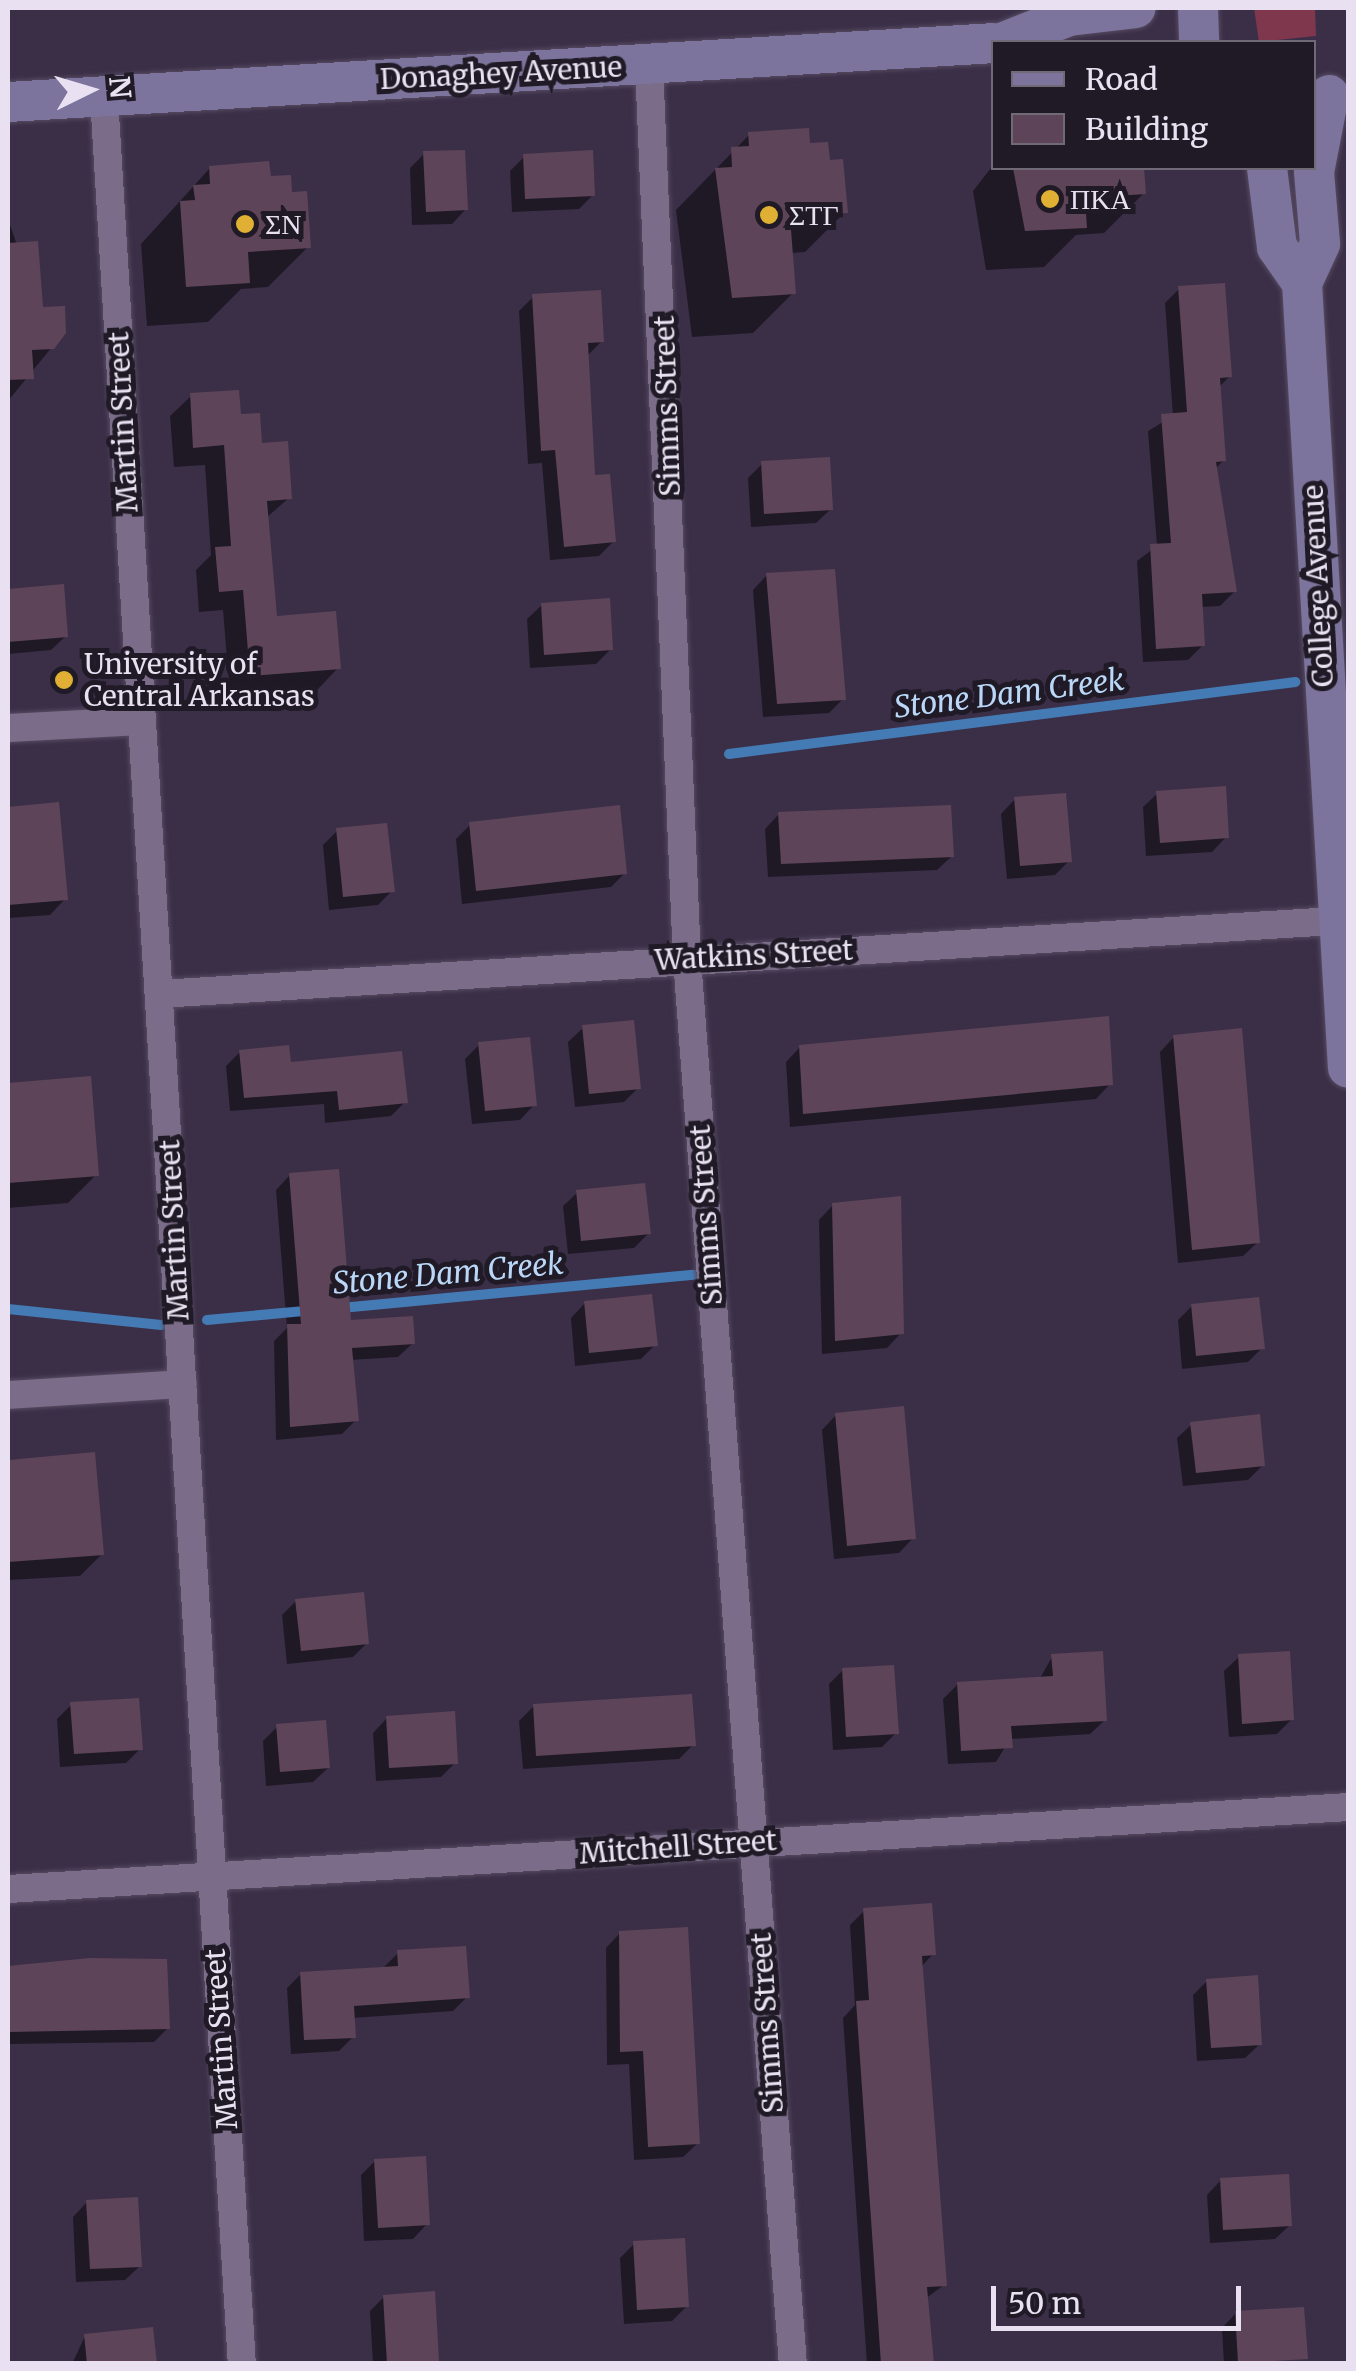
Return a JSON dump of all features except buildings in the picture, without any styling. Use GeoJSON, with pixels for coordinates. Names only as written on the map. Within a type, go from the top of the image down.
{"type":"FeatureCollection","features":[{"type":"Feature","properties":{"kind":"street"},"geometry":{"type":"LineString","coordinates":[[1009,40],[1069,16],[1136,8]]}},
{"type":"Feature","properties":{"kind":"street"},"geometry":{"type":"LineString","coordinates":[[1198,8],[1199,40]]}},
{"type":"Feature","properties":{"kind":"street","name":"Donaghey Avenue"},"geometry":{"type":"LineString","coordinates":[[8,102],[991,43]]}},
{"type":"Feature","properties":{"kind":"street","name":"Simms Street"},"geometry":{"type":"LineString","coordinates":[[649,65],[687,959],[793,2364]]}},
{"type":"Feature","properties":{"kind":"street","name":"College Avenue"},"geometry":{"type":"LineString","coordinates":[[1316,162],[1330,92]]}},
{"type":"Feature","properties":{"kind":"street","name":"Martin Street"},"geometry":{"type":"LineString","coordinates":[[104,97],[242,2364]]}},
{"type":"Feature","properties":{"kind":"street","name":"College Avenue"},"geometry":{"type":"LineString","coordinates":[[1268,170],[1277,247],[1302,283]]}},
{"type":"Feature","properties":{"kind":"street","name":"College Avenue"},"geometry":{"type":"LineString","coordinates":[[1314,170],[1320,244],[1302,283],[1343,921],[1348,1068]]}},
{"type":"Feature","properties":{"kind":"street"},"geometry":{"type":"LineString","coordinates":[[8,728],[141,721]]}},
{"type":"Feature","properties":{"kind":"street","name":"Watkins Street"},"geometry":{"type":"LineString","coordinates":[[160,994],[1343,921]]}},
{"type":"Feature","properties":{"kind":"street"},"geometry":{"type":"LineString","coordinates":[[8,1395],[183,1384]]}},
{"type":"Feature","properties":{"kind":"street","name":"Mitchell Street"},"geometry":{"type":"LineString","coordinates":[[8,1890],[1348,1807]]}},
{"type":"Feature","properties":{"kind":"shaded area"},"geometry":{"type":"Polygon","coordinates":[[[1254,8],[1315,8],[1316,36],[1259,40],[1254,8]]]}},
{"type":"Feature","properties":{"kind":"waterway","name":"Stone Dam Creek"},"geometry":{"type":"LineString","coordinates":[[729,754],[1295,682]]}},
{"type":"Feature","properties":{"kind":"waterway","name":"Stone Dam Creek"},"geometry":{"type":"LineString","coordinates":[[341,1308],[693,1275]]}},
{"type":"Feature","properties":{"kind":"waterway","name":"Stone Dam Creek"},"geometry":{"type":"LineString","coordinates":[[8,1309],[161,1325]]}},
{"type":"Feature","properties":{"kind":"waterway","name":"Stone Dam Creek"},"geometry":{"type":"LineString","coordinates":[[207,1320],[314,1310]]}},
{"type":"Feature","properties":{"kind":"place","name":"ΠΚΑ"},"geometry":{"type":"Point","coordinates":[1050,199]}},
{"type":"Feature","properties":{"kind":"place","name":"ΣΤΓ"},"geometry":{"type":"Point","coordinates":[769,215]}},
{"type":"Feature","properties":{"kind":"place","name":"ΣΝ"},"geometry":{"type":"Point","coordinates":[245,224]}},
{"type":"Feature","properties":{"kind":"place","name":"University of Central Arkansas"},"geometry":{"type":"Point","coordinates":[64,680]}}]}
